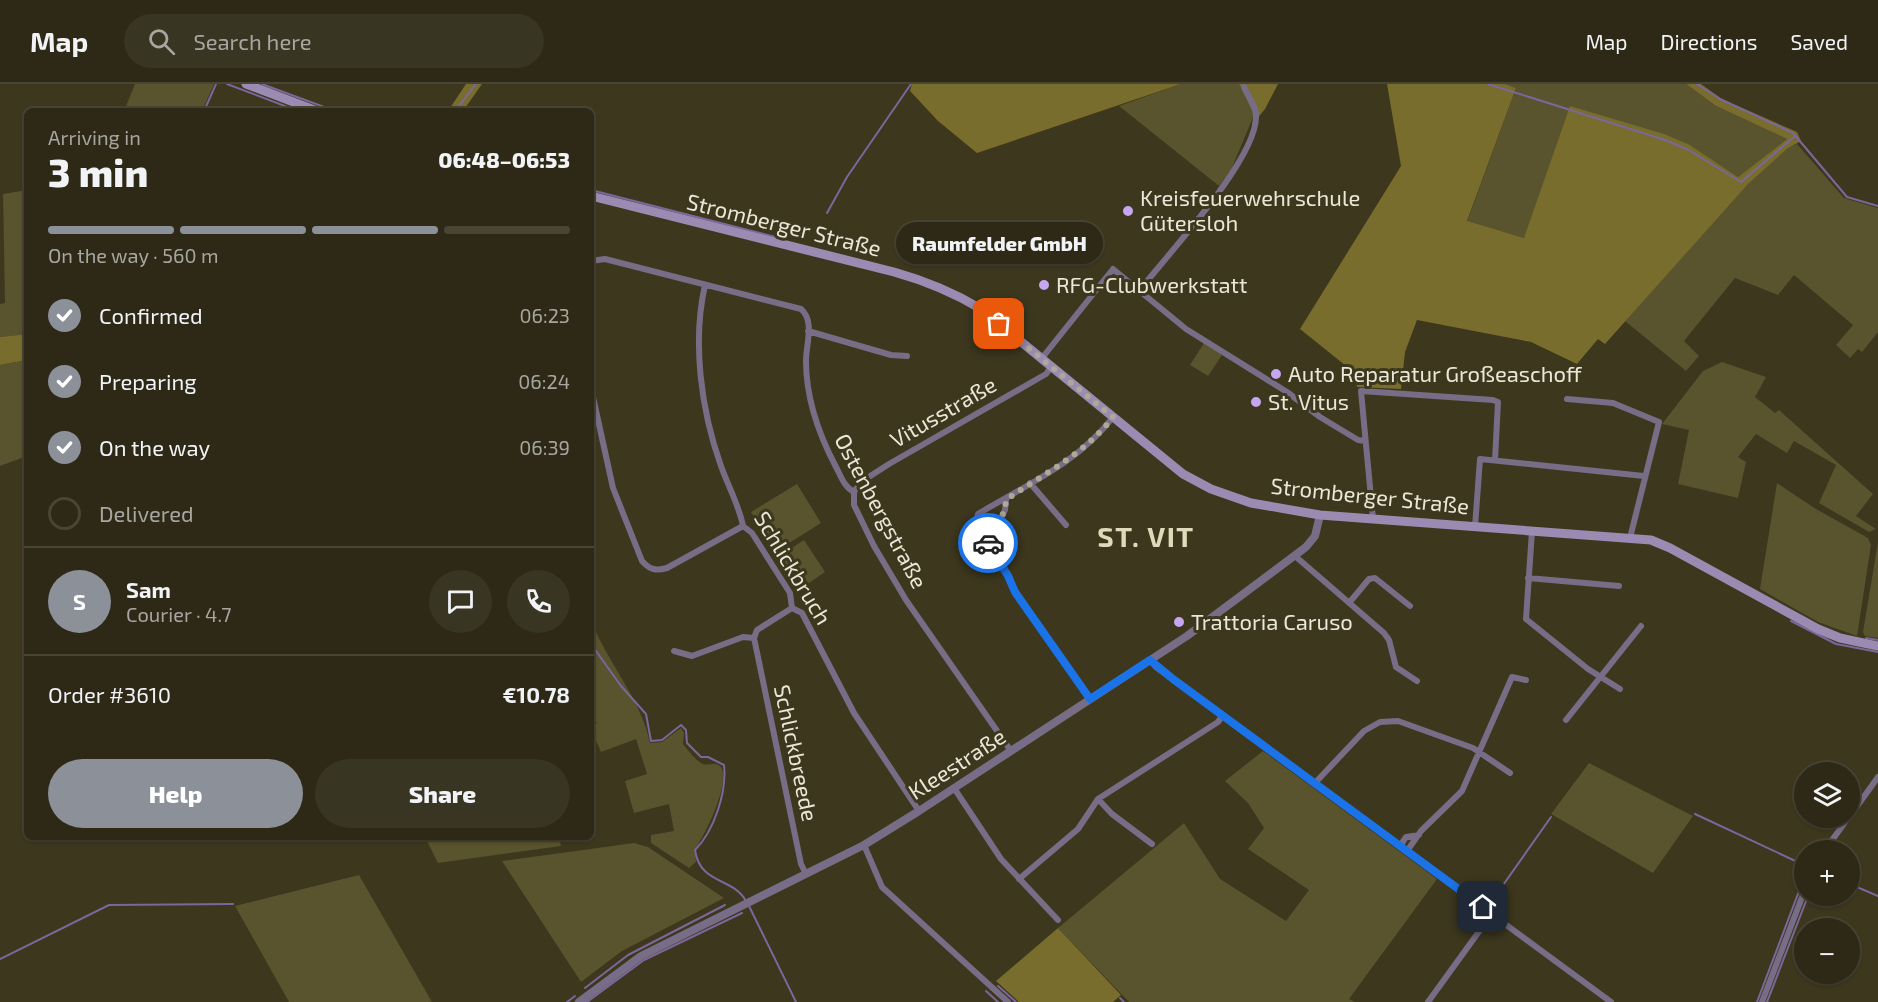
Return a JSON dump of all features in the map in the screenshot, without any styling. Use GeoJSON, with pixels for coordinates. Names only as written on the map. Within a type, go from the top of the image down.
{"type":"FeatureCollection","features":[{"type":"Feature","properties":{"kind":"main road"},"geometry":{"type":"LineString","coordinates":[[246,84],[309,108]]}},
{"type":"Feature","properties":{"kind":"main road","name":"Stromberger Straße"},"geometry":{"type":"LineString","coordinates":[[594,197],[928,282],[981,309],[1183,474],[1211,489],[1271,508],[1320,515],[1651,540],[1670,548],[1818,629],[1840,638],[1878,646]]}},
{"type":"Feature","properties":{"kind":"street"},"geometry":{"type":"LineString","coordinates":[[1139,291],[1235,171],[1255,126],[1257,114],[1244,87]]}},
{"type":"Feature","properties":{"kind":"street","name":"Ostenbergstraße"},"geometry":{"type":"LineString","coordinates":[[594,261],[605,259],[801,309],[807,314],[810,322],[806,359],[811,406],[828,452],[847,489],[854,492],[854,505],[890,576],[1011,751]]}},
{"type":"Feature","properties":{"kind":"street"},"geometry":{"type":"LineString","coordinates":[[1042,358],[1113,269],[1186,329],[1287,392],[1320,417],[1358,440],[1365,441]]}},
{"type":"Feature","properties":{"kind":"street","name":"Schlickbruch"},"geometry":{"type":"LineString","coordinates":[[705,285],[699,333],[705,405],[720,465],[743,526],[752,533],[790,593],[792,608],[802,613],[854,713],[919,810]]}},
{"type":"Feature","properties":{"kind":"street"},"geometry":{"type":"LineString","coordinates":[[808,331],[891,355],[907,356]]}},
{"type":"Feature","properties":{"kind":"street","name":"Vitusstraße"},"geometry":{"type":"LineString","coordinates":[[854,492],[861,482],[889,464],[1046,374],[1052,366]]}},
{"type":"Feature","properties":{"kind":"street"},"geometry":{"type":"LineString","coordinates":[[1373,519],[1361,391],[1493,400],[1500,407],[1496,460]]}},
{"type":"Feature","properties":{"kind":"street"},"geometry":{"type":"LineString","coordinates":[[1567,399],[1613,403],[1659,422],[1630,538]]}},
{"type":"Feature","properties":{"kind":"street"},"geometry":{"type":"LineString","coordinates":[[594,402],[613,488],[642,561],[648,568],[658,571],[667,568],[743,526]]}},
{"type":"Feature","properties":{"kind":"street"},"geometry":{"type":"LineString","coordinates":[[1090,699],[1057,648],[1045,638],[1015,592],[1008,576],[975,525],[975,519],[985,510],[1006,500],[1071,459],[1098,437],[1113,417]]}},
{"type":"Feature","properties":{"kind":"street"},"geometry":{"type":"LineString","coordinates":[[1475,527],[1480,459],[1644,476]]}},
{"type":"Feature","properties":{"kind":"street"},"geometry":{"type":"LineString","coordinates":[[1030,483],[1066,525]]}},
{"type":"Feature","properties":{"kind":"street"},"geometry":{"type":"LineString","coordinates":[[987,545],[1005,510],[1006,500]]}},
{"type":"Feature","properties":{"kind":"street","name":"Kleestraße"},"geometry":{"type":"LineString","coordinates":[[579,1002],[641,956],[864,845],[1150,660],[1236,602],[1294,556],[1315,536],[1320,515]]}},
{"type":"Feature","properties":{"kind":"street"},"geometry":{"type":"LineString","coordinates":[[1532,531],[1526,619],[1620,689]]}},
{"type":"Feature","properties":{"kind":"street"},"geometry":{"type":"LineString","coordinates":[[1294,556],[1384,633],[1389,640],[1396,667],[1418,681]]}},
{"type":"Feature","properties":{"kind":"street"},"geometry":{"type":"LineString","coordinates":[[1349,603],[1369,579],[1375,578],[1410,606]]}},
{"type":"Feature","properties":{"kind":"street"},"geometry":{"type":"LineString","coordinates":[[1528,578],[1619,586]]}},
{"type":"Feature","properties":{"kind":"street"},"geometry":{"type":"LineString","coordinates":[[674,651],[692,656],[743,637],[754,638],[757,630],[792,608]]}},
{"type":"Feature","properties":{"kind":"street"},"geometry":{"type":"LineString","coordinates":[[1566,720],[1641,626]]}},
{"type":"Feature","properties":{"kind":"street","name":"Schlickbreede"},"geometry":{"type":"LineString","coordinates":[[754,638],[801,864],[806,874]]}},
{"type":"Feature","properties":{"kind":"street"},"geometry":{"type":"LineString","coordinates":[[1150,660],[1156,667],[1222,716],[1611,1002]]}},
{"type":"Feature","properties":{"kind":"street"},"geometry":{"type":"LineString","coordinates":[[1407,851],[1419,835],[1462,791],[1512,677],[1526,680]]}},
{"type":"Feature","properties":{"kind":"street"},"geometry":{"type":"LineString","coordinates":[[1019,879],[1078,830],[1098,799],[1218,722],[1222,716]]}},
{"type":"Feature","properties":{"kind":"street"},"geometry":{"type":"LineString","coordinates":[[1314,784],[1364,731],[1380,722],[1398,721],[1479,751],[1510,773]]}},
{"type":"Feature","properties":{"kind":"street"},"geometry":{"type":"LineString","coordinates":[[1860,802],[1878,777]]}},
{"type":"Feature","properties":{"kind":"street"},"geometry":{"type":"LineString","coordinates":[[954,788],[1001,859],[1058,920]]}},
{"type":"Feature","properties":{"kind":"street"},"geometry":{"type":"LineString","coordinates":[[1098,799],[1112,814],[1152,843]]}},
{"type":"Feature","properties":{"kind":"street"},"geometry":{"type":"LineString","coordinates":[[1400,846],[1406,837],[1419,835]]}},
{"type":"Feature","properties":{"kind":"street"},"geometry":{"type":"LineString","coordinates":[[864,845],[882,887],[1008,1002]]}},
{"type":"Feature","properties":{"kind":"street"},"geometry":{"type":"LineString","coordinates":[[1762,1002],[1799,906]]}},
{"type":"Feature","properties":{"kind":"street"},"geometry":{"type":"LineString","coordinates":[[1428,1002],[1491,915]]}},
{"type":"Feature","properties":{"kind":"shaded area"},"geometry":{"type":"Polygon","coordinates":[[[135,84],[214,84],[203,108],[125,108],[135,84]]]}},
{"type":"Feature","properties":{"kind":"shaded area"},"geometry":{"type":"Polygon","coordinates":[[[466,84],[482,84],[465,108],[450,108],[466,84]]]}},
{"type":"Feature","properties":{"kind":"shaded area"},"geometry":{"type":"Polygon","coordinates":[[[912,84],[1181,84],[977,153],[938,121],[910,91],[912,84]]]}},
{"type":"Feature","properties":{"kind":"shaded area"},"geometry":{"type":"Polygon","coordinates":[[[1181,84],[1239,84],[1254,115],[1231,170],[1219,186],[1119,106],[1181,84]]]}},
{"type":"Feature","properties":{"kind":"shaded area"},"geometry":{"type":"Polygon","coordinates":[[[1239,84],[1278,84],[1265,109],[1252,125],[1254,115],[1239,84]]]}},
{"type":"Feature","properties":{"kind":"shaded area"},"geometry":{"type":"Polygon","coordinates":[[[1387,84],[1505,84],[1516,88],[1467,221],[1524,238],[1570,106],[1664,134],[1690,145],[1738,177],[1787,139],[1716,106],[1686,84],[1701,84],[1722,99],[1797,132],[1801,141],[1787,149],[1748,184],[1605,344],[1598,339],[1577,364],[1531,342],[1417,320],[1405,352],[1401,389],[1357,387],[1356,374],[1300,329],[1401,166],[1387,84]]]}},
{"type":"Feature","properties":{"kind":"shaded area"},"geometry":{"type":"Polygon","coordinates":[[[1505,84],[1686,84],[1716,106],[1787,139],[1738,177],[1690,145],[1524,238],[1467,222],[1516,88],[1505,84]]]}},
{"type":"Feature","properties":{"kind":"shaded area"},"geometry":{"type":"Polygon","coordinates":[[[1797,144],[1844,198],[1878,208],[1878,332],[1862,352],[1858,349],[1850,358],[1836,345],[1853,325],[1794,275],[1778,295],[1735,278],[1684,341],[1699,356],[1686,371],[1625,321],[1748,183],[1787,149],[1797,144]]]}},
{"type":"Feature","properties":{"kind":"shaded area"},"geometry":{"type":"Polygon","coordinates":[[[24,190],[24,334],[0,337],[0,304],[5,303],[3,194],[24,190]]]}},
{"type":"Feature","properties":{"kind":"shaded area"},"geometry":{"type":"Polygon","coordinates":[[[24,334],[24,361],[0,365],[0,337],[24,334]]]}},
{"type":"Feature","properties":{"kind":"shaded area"},"geometry":{"type":"Polygon","coordinates":[[[1204,343],[1222,355],[1208,376],[1190,365],[1204,343]]]}},
{"type":"Feature","properties":{"kind":"shaded area"},"geometry":{"type":"Polygon","coordinates":[[[24,361],[24,457],[0,466],[0,365],[24,361]]]}},
{"type":"Feature","properties":{"kind":"shaded area"},"geometry":{"type":"Polygon","coordinates":[[[1722,362],[1766,377],[1755,397],[1775,413],[1779,410],[1873,494],[1856,516],[1876,529],[1869,532],[1819,503],[1836,465],[1794,441],[1787,453],[1756,434],[1738,457],[1746,462],[1738,498],[1678,484],[1689,430],[1662,424],[1703,371],[1722,362]]]}},
{"type":"Feature","properties":{"kind":"shaded area"},"geometry":{"type":"Polygon","coordinates":[[[1777,483],[1816,509],[1868,538],[1871,545],[1857,636],[1818,622],[1760,589],[1777,483]]]}},
{"type":"Feature","properties":{"kind":"shaded area"},"geometry":{"type":"Polygon","coordinates":[[[797,484],[821,523],[775,552],[751,512],[797,484]]]}},
{"type":"Feature","properties":{"kind":"shaded area"},"geometry":{"type":"Polygon","coordinates":[[[804,540],[825,572],[796,592],[777,563],[789,555],[787,551],[804,540]]]}},
{"type":"Feature","properties":{"kind":"shaded area"},"geometry":{"type":"Polygon","coordinates":[[[1878,542],[1878,638],[1865,636],[1863,632],[1878,542]]]}},
{"type":"Feature","properties":{"kind":"shaded area"},"geometry":{"type":"Polygon","coordinates":[[[594,623],[603,646],[641,714],[650,743],[662,742],[681,728],[684,733],[683,744],[695,758],[703,764],[717,764],[721,767],[723,784],[716,809],[695,849],[696,862],[689,868],[651,843],[651,835],[674,831],[669,804],[634,813],[625,781],[647,774],[636,739],[601,752],[594,736],[594,726],[597,723],[594,718],[594,623]]]}},
{"type":"Feature","properties":{"kind":"shaded area"},"geometry":{"type":"Polygon","coordinates":[[[1263,751],[1437,879],[1349,999],[1355,1002],[1129,1002],[1058,928],[1184,823],[1220,879],[1286,921],[1309,890],[1248,849],[1264,828],[1248,803],[1225,781],[1263,751]]]}},
{"type":"Feature","properties":{"kind":"shaded area"},"geometry":{"type":"Polygon","coordinates":[[[1589,763],[1693,816],[1653,873],[1551,814],[1589,763]]]}},
{"type":"Feature","properties":{"kind":"shaded area"},"geometry":{"type":"Polygon","coordinates":[[[426,840],[560,840],[561,846],[438,863],[426,840]]]}},
{"type":"Feature","properties":{"kind":"shaded area"},"geometry":{"type":"Polygon","coordinates":[[[634,843],[648,847],[724,898],[622,951],[581,982],[502,861],[634,843]]]}},
{"type":"Feature","properties":{"kind":"shaded area"},"geometry":{"type":"Polygon","coordinates":[[[359,875],[432,1002],[289,1002],[235,906],[359,875]]]}},
{"type":"Feature","properties":{"kind":"shaded area"},"geometry":{"type":"Polygon","coordinates":[[[1058,928],[1121,995],[1113,1002],[1019,1002],[996,981],[1058,928]]]}},
{"type":"Feature","properties":{"kind":"waterway"},"geometry":{"type":"LineString","coordinates":[[205,108],[216,84]]}},
{"type":"Feature","properties":{"kind":"waterway"},"geometry":{"type":"LineString","coordinates":[[227,84],[290,108]]}},
{"type":"Feature","properties":{"kind":"waterway"},"geometry":{"type":"LineString","coordinates":[[262,84],[327,108]]}},
{"type":"Feature","properties":{"kind":"waterway"},"geometry":{"type":"LineString","coordinates":[[457,108],[476,84]]}},
{"type":"Feature","properties":{"kind":"waterway"},"geometry":{"type":"LineString","coordinates":[[827,213],[847,177],[911,84]]}},
{"type":"Feature","properties":{"kind":"waterway"},"geometry":{"type":"LineString","coordinates":[[1488,84],[1662,139],[1687,149],[1741,182],[1795,136]]}},
{"type":"Feature","properties":{"kind":"waterway"},"geometry":{"type":"LineString","coordinates":[[1697,84],[1720,99],[1793,133],[1847,197],[1878,206]]}},
{"type":"Feature","properties":{"kind":"waterway"},"geometry":{"type":"LineString","coordinates":[[594,191],[783,239]]}},
{"type":"Feature","properties":{"kind":"waterway"},"geometry":{"type":"LineString","coordinates":[[1791,621],[1836,644],[1878,652]]}},
{"type":"Feature","properties":{"kind":"waterway"},"geometry":{"type":"LineString","coordinates":[[1866,638],[1878,640]]}},
{"type":"Feature","properties":{"kind":"waterway"},"geometry":{"type":"LineString","coordinates":[[594,648],[621,686],[646,714],[651,741],[662,740],[681,725],[686,730],[687,743],[701,757],[708,757],[724,765],[723,787],[718,810],[708,832],[695,850],[703,869],[740,893],[746,901]]}},
{"type":"Feature","properties":{"kind":"waterway"},"geometry":{"type":"LineString","coordinates":[[1695,814],[1794,860]]}},
{"type":"Feature","properties":{"kind":"waterway"},"geometry":{"type":"LineString","coordinates":[[1489,905],[1551,817]]}},
{"type":"Feature","properties":{"kind":"waterway"},"geometry":{"type":"LineString","coordinates":[[1860,888],[1878,896]]}},
{"type":"Feature","properties":{"kind":"waterway"},"geometry":{"type":"LineString","coordinates":[[0,959],[109,905],[233,904]]}},
{"type":"Feature","properties":{"kind":"waterway"},"geometry":{"type":"LineString","coordinates":[[1757,1002],[1794,904]]}},
{"type":"Feature","properties":{"kind":"waterway"},"geometry":{"type":"LineString","coordinates":[[585,988],[628,955],[725,905]]}},
{"type":"Feature","properties":{"kind":"waterway"},"geometry":{"type":"LineString","coordinates":[[749,906],[796,1002]]}},
{"type":"Feature","properties":{"kind":"waterway"},"geometry":{"type":"LineString","coordinates":[[1767,1002],[1804,906]]}},
{"type":"Feature","properties":{"kind":"waterway"},"geometry":{"type":"LineString","coordinates":[[587,1002],[644,960],[742,913]]}},
{"type":"Feature","properties":{"kind":"waterway"},"geometry":{"type":"LineString","coordinates":[[998,986],[1016,1002]]}},
{"type":"Feature","properties":{"kind":"waterway"},"geometry":{"type":"LineString","coordinates":[[986,991],[998,1002]]}},
{"type":"Feature","properties":{"kind":"waterway"},"geometry":{"type":"LineString","coordinates":[[567,1002],[575,996]]}},
{"type":"Feature","properties":{"kind":"waterway"},"geometry":{"type":"LineString","coordinates":[[1120,998],[1124,1002]]}},
{"type":"Feature","properties":{"kind":"way so far"},"geometry":{"type":"LineString","coordinates":[[988,543],[1005,510],[1006,500],[1071,459],[1098,437],[1113,417],[999,324]]}},
{"type":"Feature","properties":{"kind":"place","name":"Kreisfeuerwehrschule Gütersloh"},"geometry":{"type":"Point","coordinates":[1128,211]}},
{"type":"Feature","properties":{"kind":"place","name":"RFG-Clubwerkstatt"},"geometry":{"type":"Point","coordinates":[1044,285]}},
{"type":"Feature","properties":{"kind":"place","name":"Raumfelder GmbH"},"geometry":{"type":"Point","coordinates":[999,324]}},
{"type":"Feature","properties":{"kind":"place","name":"Auto Reparatur Großeaschoff"},"geometry":{"type":"Point","coordinates":[1276,374]}},
{"type":"Feature","properties":{"kind":"place","name":"St. Vitus"},"geometry":{"type":"Point","coordinates":[1256,402]}},
{"type":"Feature","properties":{"kind":"place","name":"Trattoria Caruso"},"geometry":{"type":"Point","coordinates":[1179,622]}},
{"type":"Feature","properties":{"kind":"district","name":"ST. VIT"},"geometry":{"type":"Point","coordinates":[1146,537]}},
{"type":"Feature","properties":{"kind":"route"},"geometry":{"type":"LineString","coordinates":[[988,543],[987,545],[1008,576],[1015,592],[1045,638],[1057,648],[1090,699],[1150,660],[1156,667],[1483,907]]}}]}
